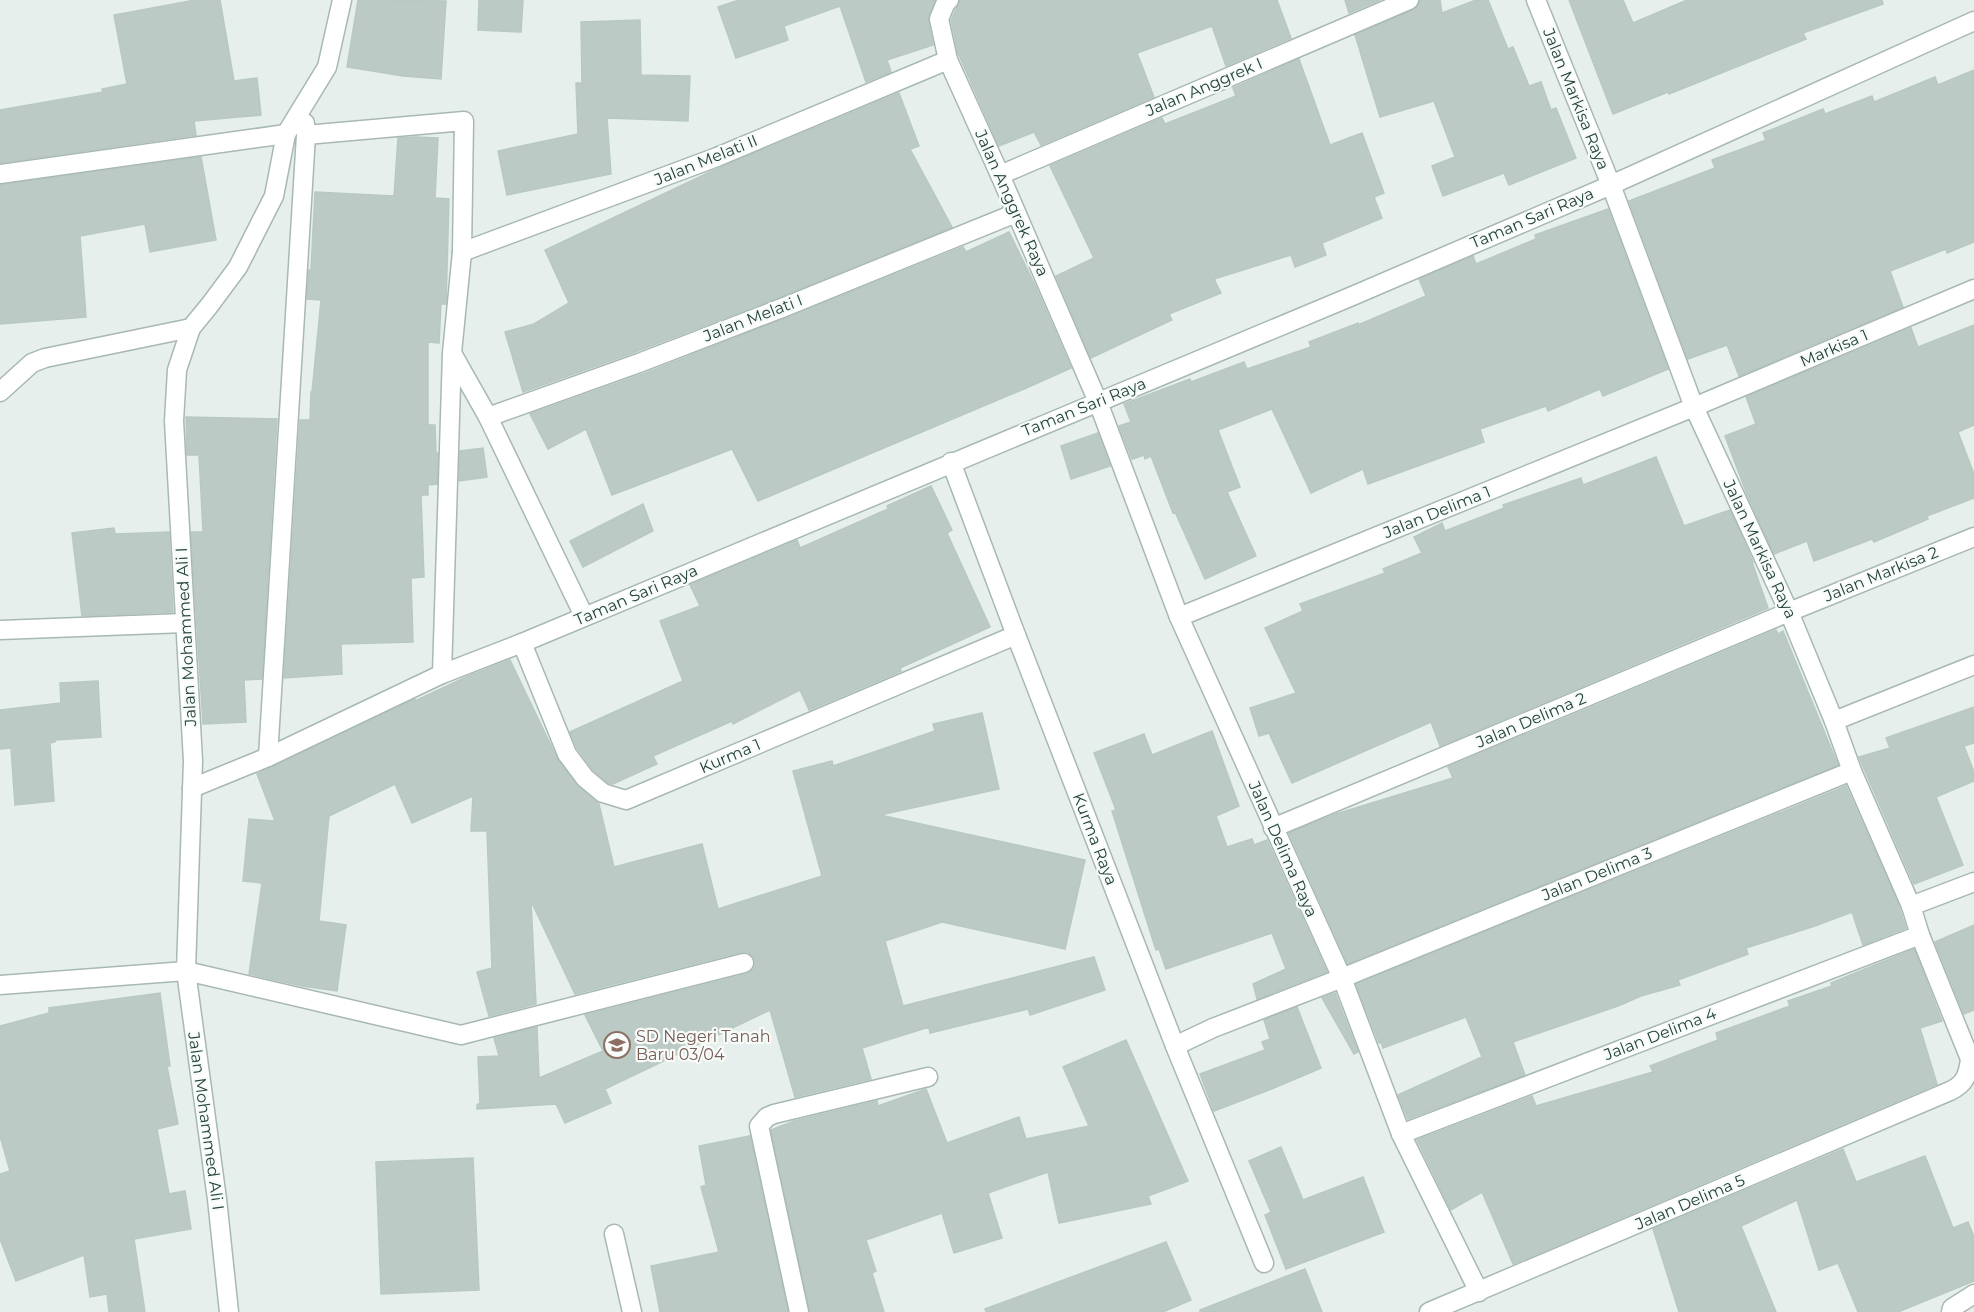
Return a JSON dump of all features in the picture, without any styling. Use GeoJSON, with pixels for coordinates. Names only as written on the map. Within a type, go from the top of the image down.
{"type":"FeatureCollection","features":[{"type":"Feature","properties":{"kind":"street","name":"Jalan Mohammed Ali I"},"geometry":{"type":"LineString","coordinates":[[229,1312],[217,1199],[186,971],[193,761],[174,421],[177,370],[191,328],[238,267],[274,195],[286,134],[327,67],[342,0]]}},
{"type":"Feature","properties":{"kind":"street","name":"Jalan Anggrek I"},"geometry":{"type":"LineString","coordinates":[[1000,175],[1409,0]]}},
{"type":"Feature","properties":{"kind":"street","name":"Jalan Markisa Raya"},"geometry":{"type":"LineString","coordinates":[[1536,0],[1611,185],[1694,407],[1789,612],[1852,771],[1911,906],[1920,935],[1972,1058],[1962,1085],[1950,1091]]}},
{"type":"Feature","properties":{"kind":"street","name":"Jalan Anggrek Raya"},"geometry":{"type":"LineString","coordinates":[[948,1],[939,19],[948,60],[1098,402]]}},
{"type":"Feature","properties":{"kind":"street","name":"Taman Sari Raya"},"geometry":{"type":"LineString","coordinates":[[192,788],[268,757],[442,674],[522,643],[1611,185],[1974,21]]}},
{"type":"Feature","properties":{"kind":"street","name":"Jalan Melati II"},"geometry":{"type":"LineString","coordinates":[[462,252],[717,157],[948,60]]}},
{"type":"Feature","properties":{"kind":"street"},"geometry":{"type":"LineString","coordinates":[[268,757],[306,135],[304,103]]}},
{"type":"Feature","properties":{"kind":"street"},"geometry":{"type":"LineString","coordinates":[[306,135],[464,121],[462,252],[452,353],[442,674]]}},
{"type":"Feature","properties":{"kind":"street"},"geometry":{"type":"LineString","coordinates":[[0,174],[286,134]]}},
{"type":"Feature","properties":{"kind":"street","name":"Jalan Melati I"},"geometry":{"type":"LineString","coordinates":[[488,417],[639,363],[782,308],[1016,213]]}},
{"type":"Feature","properties":{"kind":"street","name":"Markisa 1"},"geometry":{"type":"LineString","coordinates":[[1694,407],[1974,289]]}},
{"type":"Feature","properties":{"kind":"street"},"geometry":{"type":"LineString","coordinates":[[0,392],[32,363],[191,328]]}},
{"type":"Feature","properties":{"kind":"street"},"geometry":{"type":"LineString","coordinates":[[452,353],[488,417],[584,616]]}},
{"type":"Feature","properties":{"kind":"street","name":"Jalan Delima Raya"},"geometry":{"type":"LineString","coordinates":[[1098,402],[1179,617],[1342,978],[1401,1134],[1479,1292]]}},
{"type":"Feature","properties":{"kind":"street","name":"Jalan Delima 1"},"geometry":{"type":"LineString","coordinates":[[1179,617],[1694,407]]}},
{"type":"Feature","properties":{"kind":"street","name":"Kurma Raya"},"geometry":{"type":"LineString","coordinates":[[951,462],[1175,1046],[1264,1263]]}},
{"type":"Feature","properties":{"kind":"street","name":"Jalan Markisa 2"},"geometry":{"type":"LineString","coordinates":[[1789,612],[1974,537]]}},
{"type":"Feature","properties":{"kind":"street","name":"Jalan Delima 2"},"geometry":{"type":"LineString","coordinates":[[1273,828],[1789,612]]}},
{"type":"Feature","properties":{"kind":"street"},"geometry":{"type":"LineString","coordinates":[[0,630],[185,623]]}},
{"type":"Feature","properties":{"kind":"street","name":"Kurma 1"},"geometry":{"type":"LineString","coordinates":[[522,643],[567,754],[594,786],[603,793],[626,800],[1016,635]]}},
{"type":"Feature","properties":{"kind":"street"},"geometry":{"type":"LineString","coordinates":[[1834,721],[1974,665]]}},
{"type":"Feature","properties":{"kind":"street","name":"Jalan Delima 3"},"geometry":{"type":"LineString","coordinates":[[1342,978],[1852,771]]}},
{"type":"Feature","properties":{"kind":"street"},"geometry":{"type":"LineString","coordinates":[[1911,906],[1974,882]]}},
{"type":"Feature","properties":{"kind":"street","name":"Jalan Delima 4"},"geometry":{"type":"LineString","coordinates":[[1401,1134],[1920,935]]}},
{"type":"Feature","properties":{"kind":"street"},"geometry":{"type":"LineString","coordinates":[[0,985],[186,971],[461,1035],[744,963]]}},
{"type":"Feature","properties":{"kind":"street"},"geometry":{"type":"LineString","coordinates":[[1175,1046],[1213,1028],[1342,978]]}},
{"type":"Feature","properties":{"kind":"street"},"geometry":{"type":"LineString","coordinates":[[799,1312],[759,1126],[767,1117],[774,1114],[928,1077]]}},
{"type":"Feature","properties":{"kind":"street","name":"Jalan Delima 5"},"geometry":{"type":"LineString","coordinates":[[1429,1312],[1950,1091]]}},
{"type":"Feature","properties":{"kind":"street"},"geometry":{"type":"LineString","coordinates":[[614,1234],[632,1312]]}},
{"type":"Feature","properties":{"kind":"street"},"geometry":{"type":"LineString","coordinates":[[1951,1312],[1952,1308],[1974,1294]]}},
{"type":"Feature","properties":{"kind":"building"},"geometry":{"type":"Polygon","coordinates":[[[195,0],[220,0],[234,81],[257,78],[261,115],[194,121],[196,135],[0,163],[0,110],[103,92],[102,89],[127,84],[114,15],[195,0]]]}},
{"type":"Feature","properties":{"kind":"building"},"geometry":{"type":"Polygon","coordinates":[[[358,0],[446,1],[441,79],[403,76],[347,67],[358,0]]]}},
{"type":"Feature","properties":{"kind":"building"},"geometry":{"type":"Polygon","coordinates":[[[479,0],[523,0],[521,32],[478,30],[479,0]]]}},
{"type":"Feature","properties":{"kind":"building"},"geometry":{"type":"Polygon","coordinates":[[[739,0],[935,0],[928,21],[933,45],[887,60],[891,72],[866,82],[840,6],[784,26],[788,40],[736,58],[718,7],[739,0]]]}},
{"type":"Feature","properties":{"kind":"building"},"geometry":{"type":"Polygon","coordinates":[[[960,0],[1277,0],[1291,38],[1226,66],[1212,26],[1137,53],[1154,97],[1041,145],[1034,132],[999,146],[958,53],[951,20],[960,0]]]}},
{"type":"Feature","properties":{"kind":"building"},"geometry":{"type":"Polygon","coordinates":[[[1345,0],[1380,0],[1349,13],[1345,0]]]}},
{"type":"Feature","properties":{"kind":"building"},"geometry":{"type":"Polygon","coordinates":[[[1420,0],[1440,0],[1442,13],[1476,0],[1488,0],[1508,49],[1513,47],[1529,86],[1541,82],[1551,110],[1556,108],[1576,158],[1509,185],[1504,173],[1443,196],[1432,166],[1455,157],[1434,101],[1380,117],[1355,35],[1413,10],[1418,6],[1420,0]]]}},
{"type":"Feature","properties":{"kind":"building"},"geometry":{"type":"Polygon","coordinates":[[[1569,0],[1623,0],[1633,23],[1687,0],[1882,0],[1883,4],[1803,33],[1806,39],[1613,114],[1569,0]]]}},
{"type":"Feature","properties":{"kind":"building"},"geometry":{"type":"Polygon","coordinates":[[[640,20],[641,75],[690,76],[688,121],[607,118],[611,174],[507,195],[498,151],[578,134],[576,83],[582,83],[581,22],[640,20]]]}},
{"type":"Feature","properties":{"kind":"building"},"geometry":{"type":"Polygon","coordinates":[[[1299,59],[1330,145],[1362,133],[1384,193],[1374,197],[1382,218],[1322,243],[1326,255],[1295,267],[1291,255],[1214,279],[1221,293],[1169,314],[1172,320],[1091,358],[1056,276],[1094,258],[1050,166],[1162,118],[1165,124],[1236,96],[1233,88],[1299,59]]]}},
{"type":"Feature","properties":{"kind":"building"},"geometry":{"type":"Polygon","coordinates":[[[1974,70],[1974,242],[1947,253],[1946,249],[1890,271],[1903,307],[1739,376],[1727,345],[1688,359],[1629,201],[1715,168],[1712,160],[1766,140],[1763,133],[1823,109],[1825,114],[1872,96],[1874,102],[1935,77],[1938,85],[1974,70]]]}},
{"type":"Feature","properties":{"kind":"building"},"geometry":{"type":"Polygon","coordinates":[[[899,93],[919,146],[910,149],[952,227],[778,298],[523,392],[505,332],[534,324],[569,303],[545,250],[710,172],[899,93]]]}},
{"type":"Feature","properties":{"kind":"building"},"geometry":{"type":"Polygon","coordinates":[[[398,138],[438,138],[435,198],[449,199],[446,304],[441,304],[439,343],[428,342],[428,425],[435,425],[436,454],[438,453],[437,484],[428,485],[428,495],[421,495],[424,577],[411,578],[413,642],[341,644],[342,674],[284,678],[300,420],[310,420],[321,300],[307,299],[309,270],[311,270],[315,192],[394,196],[398,138]]]}},
{"type":"Feature","properties":{"kind":"building"},"geometry":{"type":"Polygon","coordinates":[[[201,157],[216,240],[150,252],[145,224],[80,236],[86,317],[0,324],[0,185],[201,157]]]}},
{"type":"Feature","properties":{"kind":"building"},"geometry":{"type":"Polygon","coordinates":[[[1608,209],[1668,369],[1603,396],[1600,389],[1548,411],[1546,406],[1480,429],[1484,442],[1368,484],[1363,469],[1311,493],[1272,409],[1218,430],[1240,487],[1227,492],[1256,556],[1205,579],[1175,512],[1173,513],[1151,456],[1145,459],[1144,455],[1132,459],[1119,426],[1131,422],[1124,404],[1244,362],[1247,369],[1311,347],[1309,342],[1358,323],[1358,325],[1426,296],[1419,279],[1473,256],[1476,264],[1536,239],[1535,235],[1608,209]]]}},
{"type":"Feature","properties":{"kind":"building"},"geometry":{"type":"Polygon","coordinates":[[[1009,232],[1071,368],[758,501],[732,449],[612,495],[586,429],[548,449],[530,414],[643,374],[963,247],[966,252],[1009,232]]]}},
{"type":"Feature","properties":{"kind":"building"},"geometry":{"type":"Polygon","coordinates":[[[1974,325],[1974,425],[1958,432],[1974,474],[1974,498],[1927,516],[1928,519],[1874,542],[1872,539],[1814,561],[1807,541],[1774,554],[1746,492],[1725,436],[1756,424],[1746,397],[1911,328],[1918,347],[1974,325]]]}},
{"type":"Feature","properties":{"kind":"building"},"geometry":{"type":"Polygon","coordinates":[[[186,417],[277,419],[262,679],[244,680],[246,722],[203,724],[191,532],[203,532],[199,455],[187,455],[186,417]]]}},
{"type":"Feature","properties":{"kind":"building"},"geometry":{"type":"Polygon","coordinates":[[[1098,433],[1110,466],[1071,479],[1061,446],[1098,433]]]}},
{"type":"Feature","properties":{"kind":"building"},"geometry":{"type":"Polygon","coordinates":[[[483,448],[487,477],[459,481],[460,451],[483,448]]]}},
{"type":"Feature","properties":{"kind":"building"},"geometry":{"type":"Polygon","coordinates":[[[1656,457],[1684,526],[1730,510],[1753,562],[1768,608],[1440,746],[1431,722],[1292,783],[1269,733],[1259,736],[1250,708],[1296,693],[1265,628],[1303,611],[1300,604],[1385,573],[1383,569],[1422,553],[1414,537],[1442,523],[1445,531],[1504,508],[1503,505],[1581,478],[1583,485],[1656,457]]]}},
{"type":"Feature","properties":{"kind":"building"},"geometry":{"type":"Polygon","coordinates":[[[931,486],[952,530],[947,533],[990,627],[900,668],[901,671],[809,710],[800,690],[733,724],[732,721],[653,756],[657,764],[613,784],[608,783],[593,770],[577,748],[570,732],[683,681],[660,621],[700,606],[690,585],[797,540],[800,548],[888,509],[887,506],[931,486]]]}},
{"type":"Feature","properties":{"kind":"building"},"geometry":{"type":"Polygon","coordinates":[[[643,504],[653,531],[583,567],[570,541],[643,504]]]}},
{"type":"Feature","properties":{"kind":"building"},"geometry":{"type":"Polygon","coordinates":[[[114,528],[115,534],[169,532],[173,612],[82,616],[72,533],[114,528]]]}},
{"type":"Feature","properties":{"kind":"building"},"geometry":{"type":"Polygon","coordinates":[[[1776,630],[1778,634],[1783,631],[1838,765],[1348,964],[1289,833],[1336,814],[1453,778],[1448,767],[1776,630]]]}},
{"type":"Feature","properties":{"kind":"building"},"geometry":{"type":"Polygon","coordinates":[[[510,660],[558,760],[578,786],[599,804],[614,867],[702,844],[718,909],[822,876],[793,771],[832,761],[833,766],[935,731],[933,724],[982,713],[999,789],[880,815],[1085,860],[1065,949],[942,922],[885,941],[903,1006],[1094,957],[1105,990],[1030,1015],[1028,1009],[930,1033],[929,1027],[862,1048],[871,1079],[795,1097],[770,1010],[605,1089],[611,1103],[565,1123],[556,1104],[477,1109],[480,1103],[478,1057],[499,1056],[494,1038],[537,1027],[539,1078],[603,1051],[585,1015],[747,974],[755,967],[755,960],[748,952],[741,952],[575,994],[531,901],[536,1004],[489,1016],[477,972],[492,968],[487,831],[471,831],[473,796],[412,823],[395,784],[329,816],[319,921],[346,925],[337,991],[249,974],[262,883],[243,881],[249,819],[275,821],[257,774],[415,699],[415,701],[466,677],[510,660]]]}},
{"type":"Feature","properties":{"kind":"building"},"geometry":{"type":"Polygon","coordinates":[[[98,681],[101,737],[55,740],[50,743],[54,801],[15,805],[11,748],[0,749],[0,710],[61,703],[60,683],[98,681]]]}},
{"type":"Feature","properties":{"kind":"building"},"geometry":{"type":"Polygon","coordinates":[[[1974,707],[1974,743],[1964,746],[1974,772],[1974,781],[1936,797],[1963,865],[1914,884],[1859,757],[1890,748],[1886,738],[1974,707]]]}},
{"type":"Feature","properties":{"kind":"building"},"geometry":{"type":"Polygon","coordinates":[[[1212,731],[1239,806],[1216,816],[1227,847],[1252,839],[1254,845],[1267,840],[1327,972],[1257,999],[1253,984],[1286,969],[1272,933],[1166,969],[1159,949],[1156,950],[1112,811],[1116,810],[1094,753],[1144,734],[1152,755],[1212,731]]]}},
{"type":"Feature","properties":{"kind":"building"},"geometry":{"type":"Polygon","coordinates":[[[1846,786],[1897,901],[1906,928],[1863,945],[1852,912],[1746,948],[1748,954],[1678,980],[1680,985],[1641,996],[1513,1042],[1525,1075],[1408,1119],[1398,1095],[1482,1057],[1466,1017],[1383,1048],[1356,984],[1846,786]]]}},
{"type":"Feature","properties":{"kind":"building"},"geometry":{"type":"Polygon","coordinates":[[[1974,925],[1974,1010],[1964,1014],[1935,942],[1974,925]]]}},
{"type":"Feature","properties":{"kind":"building"},"geometry":{"type":"Polygon","coordinates":[[[1914,949],[1942,1021],[1920,1028],[1937,1084],[1513,1264],[1482,1192],[1451,1210],[1417,1140],[1532,1096],[1536,1106],[1653,1072],[1650,1066],[1718,1040],[1716,1033],[1790,1006],[1788,1001],[1832,986],[1831,983],[1914,949]]]}},
{"type":"Feature","properties":{"kind":"building"},"geometry":{"type":"Polygon","coordinates":[[[160,993],[170,1066],[167,1066],[178,1124],[157,1129],[169,1194],[185,1191],[191,1229],[134,1239],[145,1312],[109,1312],[107,1294],[90,1297],[84,1255],[16,1281],[0,1239],[0,1174],[10,1171],[0,1136],[0,1026],[49,1013],[49,1008],[160,993]]]}},
{"type":"Feature","properties":{"kind":"building"},"geometry":{"type":"Polygon","coordinates":[[[1335,993],[1358,1052],[1354,1054],[1322,998],[1335,993]]]}},
{"type":"Feature","properties":{"kind":"building"},"geometry":{"type":"Polygon","coordinates":[[[1297,1007],[1321,1068],[1214,1111],[1200,1074],[1265,1050],[1262,1042],[1270,1039],[1264,1020],[1297,1007]]]}},
{"type":"Feature","properties":{"kind":"building"},"geometry":{"type":"Polygon","coordinates":[[[1126,1040],[1188,1181],[1148,1196],[1151,1204],[1059,1223],[1048,1172],[988,1193],[1002,1238],[954,1253],[942,1213],[866,1240],[876,1271],[872,1273],[884,1312],[810,1312],[771,1130],[794,1121],[877,1101],[878,1106],[926,1089],[947,1143],[1019,1117],[1026,1139],[1089,1126],[1063,1067],[1126,1040]]]}},
{"type":"Feature","properties":{"kind":"building"},"geometry":{"type":"Polygon","coordinates":[[[750,1136],[788,1312],[660,1312],[651,1266],[719,1252],[701,1187],[706,1185],[699,1146],[750,1136]]]}},
{"type":"Feature","properties":{"kind":"building"},"geometry":{"type":"Polygon","coordinates":[[[1281,1147],[1303,1200],[1363,1177],[1384,1232],[1286,1269],[1265,1215],[1271,1212],[1249,1161],[1281,1147]]]}},
{"type":"Feature","properties":{"kind":"building"},"geometry":{"type":"Polygon","coordinates":[[[1843,1149],[1856,1182],[1925,1156],[1953,1228],[1968,1222],[1974,1237],[1974,1281],[1898,1312],[1858,1312],[1838,1263],[1819,1270],[1797,1200],[1741,1226],[1776,1312],[1679,1312],[1653,1229],[1843,1149]]]}},
{"type":"Feature","properties":{"kind":"building"},"geometry":{"type":"Polygon","coordinates":[[[473,1158],[479,1290],[381,1294],[376,1162],[473,1158]]]}},
{"type":"Feature","properties":{"kind":"building"},"geometry":{"type":"Polygon","coordinates":[[[1166,1242],[1191,1300],[1163,1312],[986,1312],[985,1309],[1166,1242]]]}},
{"type":"Feature","properties":{"kind":"building"},"geometry":{"type":"Polygon","coordinates":[[[1305,1269],[1322,1312],[1200,1312],[1200,1310],[1305,1269]]]}},
{"type":"Feature","properties":{"kind":"place","name":"SD Negeri Tanah Baru 03/04"},"geometry":{"type":"Point","coordinates":[617,1045]}}]}
